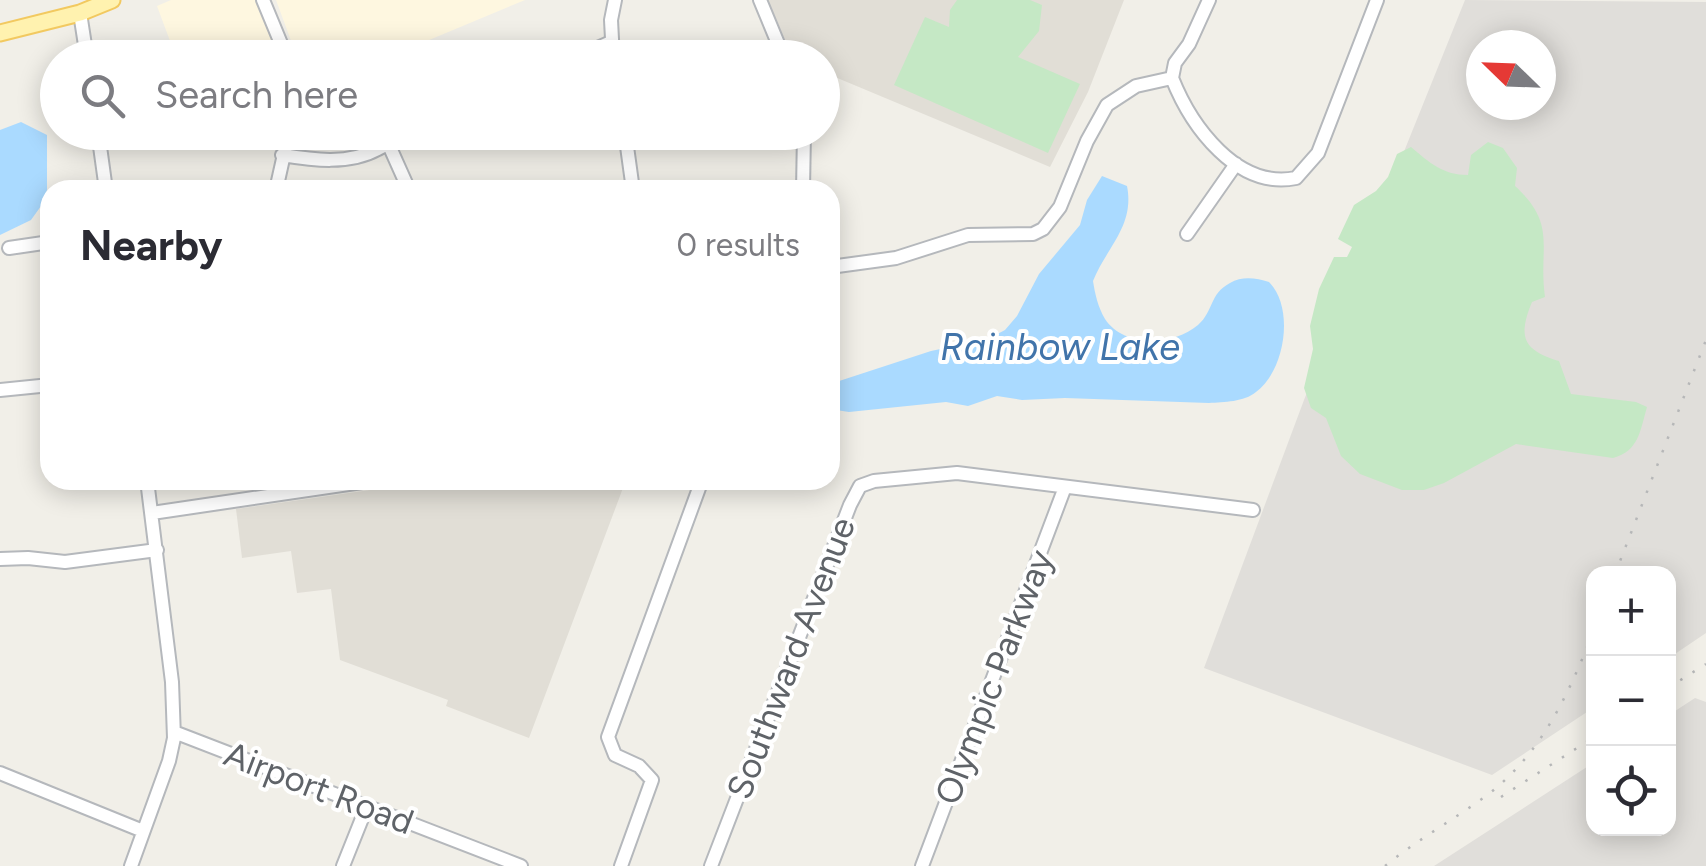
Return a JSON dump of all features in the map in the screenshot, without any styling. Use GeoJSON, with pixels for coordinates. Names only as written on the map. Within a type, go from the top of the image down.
{"type":"FeatureCollection","features":[{"type":"Feature","properties":{"kind":"main road"},"geometry":{"type":"LineString","coordinates":[[0,33],[112,0]]}},
{"type":"Feature","properties":{"kind":"street"},"geometry":{"type":"LineString","coordinates":[[263,0],[280,40]]}},
{"type":"Feature","properties":{"kind":"street"},"geometry":{"type":"LineString","coordinates":[[611,40],[615,0]]}},
{"type":"Feature","properties":{"kind":"street"},"geometry":{"type":"LineString","coordinates":[[760,0],[777,40]]}},
{"type":"Feature","properties":{"kind":"street"},"geometry":{"type":"LineString","coordinates":[[1208,0],[1189,44],[1175,63],[1172,78],[1202,133],[1236,164],[1266,180],[1280,181],[1296,178],[1312,164],[1377,0]]}},
{"type":"Feature","properties":{"kind":"street"},"geometry":{"type":"LineString","coordinates":[[80,12],[84,40]]}},
{"type":"Feature","properties":{"kind":"street"},"geometry":{"type":"LineString","coordinates":[[840,266],[896,258],[968,235],[1033,234],[1043,229],[1060,207],[1087,141],[1107,106],[1136,86],[1172,78]]}},
{"type":"Feature","properties":{"kind":"street"},"geometry":{"type":"LineString","coordinates":[[100,150],[105,180]]}},
{"type":"Feature","properties":{"kind":"street"},"geometry":{"type":"LineString","coordinates":[[278,180],[284,150]]}},
{"type":"Feature","properties":{"kind":"street"},"geometry":{"type":"LineString","coordinates":[[282,156],[352,158],[371,150]]}},
{"type":"Feature","properties":{"kind":"street"},"geometry":{"type":"LineString","coordinates":[[391,150],[405,180]]}},
{"type":"Feature","properties":{"kind":"street"},"geometry":{"type":"LineString","coordinates":[[627,150],[631,180]]}},
{"type":"Feature","properties":{"kind":"street"},"geometry":{"type":"LineString","coordinates":[[803,180],[804,150]]}},
{"type":"Feature","properties":{"kind":"street"},"geometry":{"type":"LineString","coordinates":[[1186,234],[1236,164]]}},
{"type":"Feature","properties":{"kind":"street"},"geometry":{"type":"LineString","coordinates":[[9,248],[40,243]]}},
{"type":"Feature","properties":{"kind":"street"},"geometry":{"type":"LineString","coordinates":[[0,390],[40,386]]}},
{"type":"Feature","properties":{"kind":"street","name":"Southward Avenue"},"geometry":{"type":"LineString","coordinates":[[711,866],[856,490],[874,481],[957,473],[1253,510]]}},
{"type":"Feature","properties":{"kind":"street","name":"Olympic Parkway"},"geometry":{"type":"LineString","coordinates":[[922,866],[1065,488]]}},
{"type":"Feature","properties":{"kind":"street"},"geometry":{"type":"LineString","coordinates":[[131,866],[169,761],[174,732],[149,490]]}},
{"type":"Feature","properties":{"kind":"street"},"geometry":{"type":"LineString","coordinates":[[152,513],[308,490]]}},
{"type":"Feature","properties":{"kind":"street"},"geometry":{"type":"LineString","coordinates":[[621,866],[652,780],[639,766],[614,755],[608,738],[698,490]]}},
{"type":"Feature","properties":{"kind":"street"},"geometry":{"type":"LineString","coordinates":[[0,559],[65,562],[157,550]]}},
{"type":"Feature","properties":{"kind":"street","name":"Airport Road"},"geometry":{"type":"LineString","coordinates":[[174,732],[521,866]]}},
{"type":"Feature","properties":{"kind":"street"},"geometry":{"type":"LineString","coordinates":[[0,774],[143,831]]}},
{"type":"Feature","properties":{"kind":"street"},"geometry":{"type":"LineString","coordinates":[[344,866],[367,806]]}},
{"type":"Feature","properties":{"kind":"shaded area"},"geometry":{"type":"Polygon","coordinates":[[[171,0],[258,0],[272,40],[170,40],[157,6],[171,0]]]}},
{"type":"Feature","properties":{"kind":"shaded area"},"geometry":{"type":"Polygon","coordinates":[[[276,0],[525,0],[429,40],[291,40],[276,0]]]}},
{"type":"Feature","properties":{"kind":"shaded area"},"geometry":{"type":"Polygon","coordinates":[[[766,0],[1124,0],[1088,92],[1050,167],[840,79],[840,40],[785,40],[766,0]]]}},
{"type":"Feature","properties":{"kind":"shaded area"},"geometry":{"type":"Polygon","coordinates":[[[1465,0],[1706,2],[1706,633],[1676,653],[1676,566],[1586,566],[1586,713],[1492,775],[1204,668],[1304,400],[1465,0]]]}},
{"type":"Feature","properties":{"kind":"shaded area"},"geometry":{"type":"Polygon","coordinates":[[[370,490],[622,490],[529,738],[446,706],[448,700],[340,660],[331,589],[297,593],[291,551],[242,558],[236,509],[370,490]]]}},
{"type":"Feature","properties":{"kind":"shaded area"},"geometry":{"type":"Polygon","coordinates":[[[1695,698],[1706,702],[1706,866],[1434,866],[1586,768],[1586,836],[1676,836],[1676,710],[1695,698]]]}},
{"type":"Feature","properties":{"kind":"green space"},"geometry":{"type":"Polygon","coordinates":[[[957,0],[1030,0],[1042,5],[1039,31],[1018,57],[1080,84],[1048,153],[894,85],[925,17],[949,27],[950,10],[957,0]]]}},
{"type":"Feature","properties":{"kind":"green space"},"geometry":{"type":"Polygon","coordinates":[[[1488,142],[1503,148],[1517,168],[1515,186],[1542,225],[1545,297],[1532,302],[1525,324],[1526,340],[1537,352],[1559,361],[1571,394],[1636,402],[1647,407],[1640,432],[1622,455],[1613,458],[1516,444],[1444,483],[1424,490],[1402,490],[1360,474],[1341,456],[1326,418],[1311,408],[1304,388],[1313,349],[1310,326],[1319,289],[1334,257],[1347,257],[1352,247],[1338,239],[1354,205],[1376,191],[1388,177],[1397,154],[1411,147],[1444,170],[1468,175],[1471,155],[1488,142]]]}},
{"type":"Feature","properties":{"kind":"water"},"geometry":{"type":"Polygon","coordinates":[[[21,122],[40,132],[40,150],[47,150],[47,180],[40,180],[40,207],[31,220],[0,235],[0,130],[21,122]]]}},
{"type":"Feature","properties":{"kind":"water","name":"Rainbow Lake"},"geometry":{"type":"Polygon","coordinates":[[[1102,176],[1127,186],[1123,225],[1093,281],[1105,319],[1124,335],[1149,341],[1176,337],[1198,325],[1223,287],[1239,279],[1269,282],[1282,307],[1283,339],[1274,370],[1256,392],[1240,400],[1209,403],[1022,400],[997,396],[968,406],[946,402],[840,411],[840,381],[931,351],[988,339],[1005,330],[1039,274],[1080,225],[1087,200],[1102,176]]]}},
{"type":"Feature","properties":{"kind":"railway"},"geometry":{"type":"LineString","coordinates":[[1618,566],[1706,340]]}},
{"type":"Feature","properties":{"kind":"railway"},"geometry":{"type":"LineString","coordinates":[[1385,866],[1486,796],[1523,761],[1552,721],[1586,649]]}},
{"type":"Feature","properties":{"kind":"railway"},"geometry":{"type":"LineString","coordinates":[[1676,683],[1706,664]]}},
{"type":"Feature","properties":{"kind":"railway"},"geometry":{"type":"LineString","coordinates":[[1501,797],[1586,742]]}}]}
